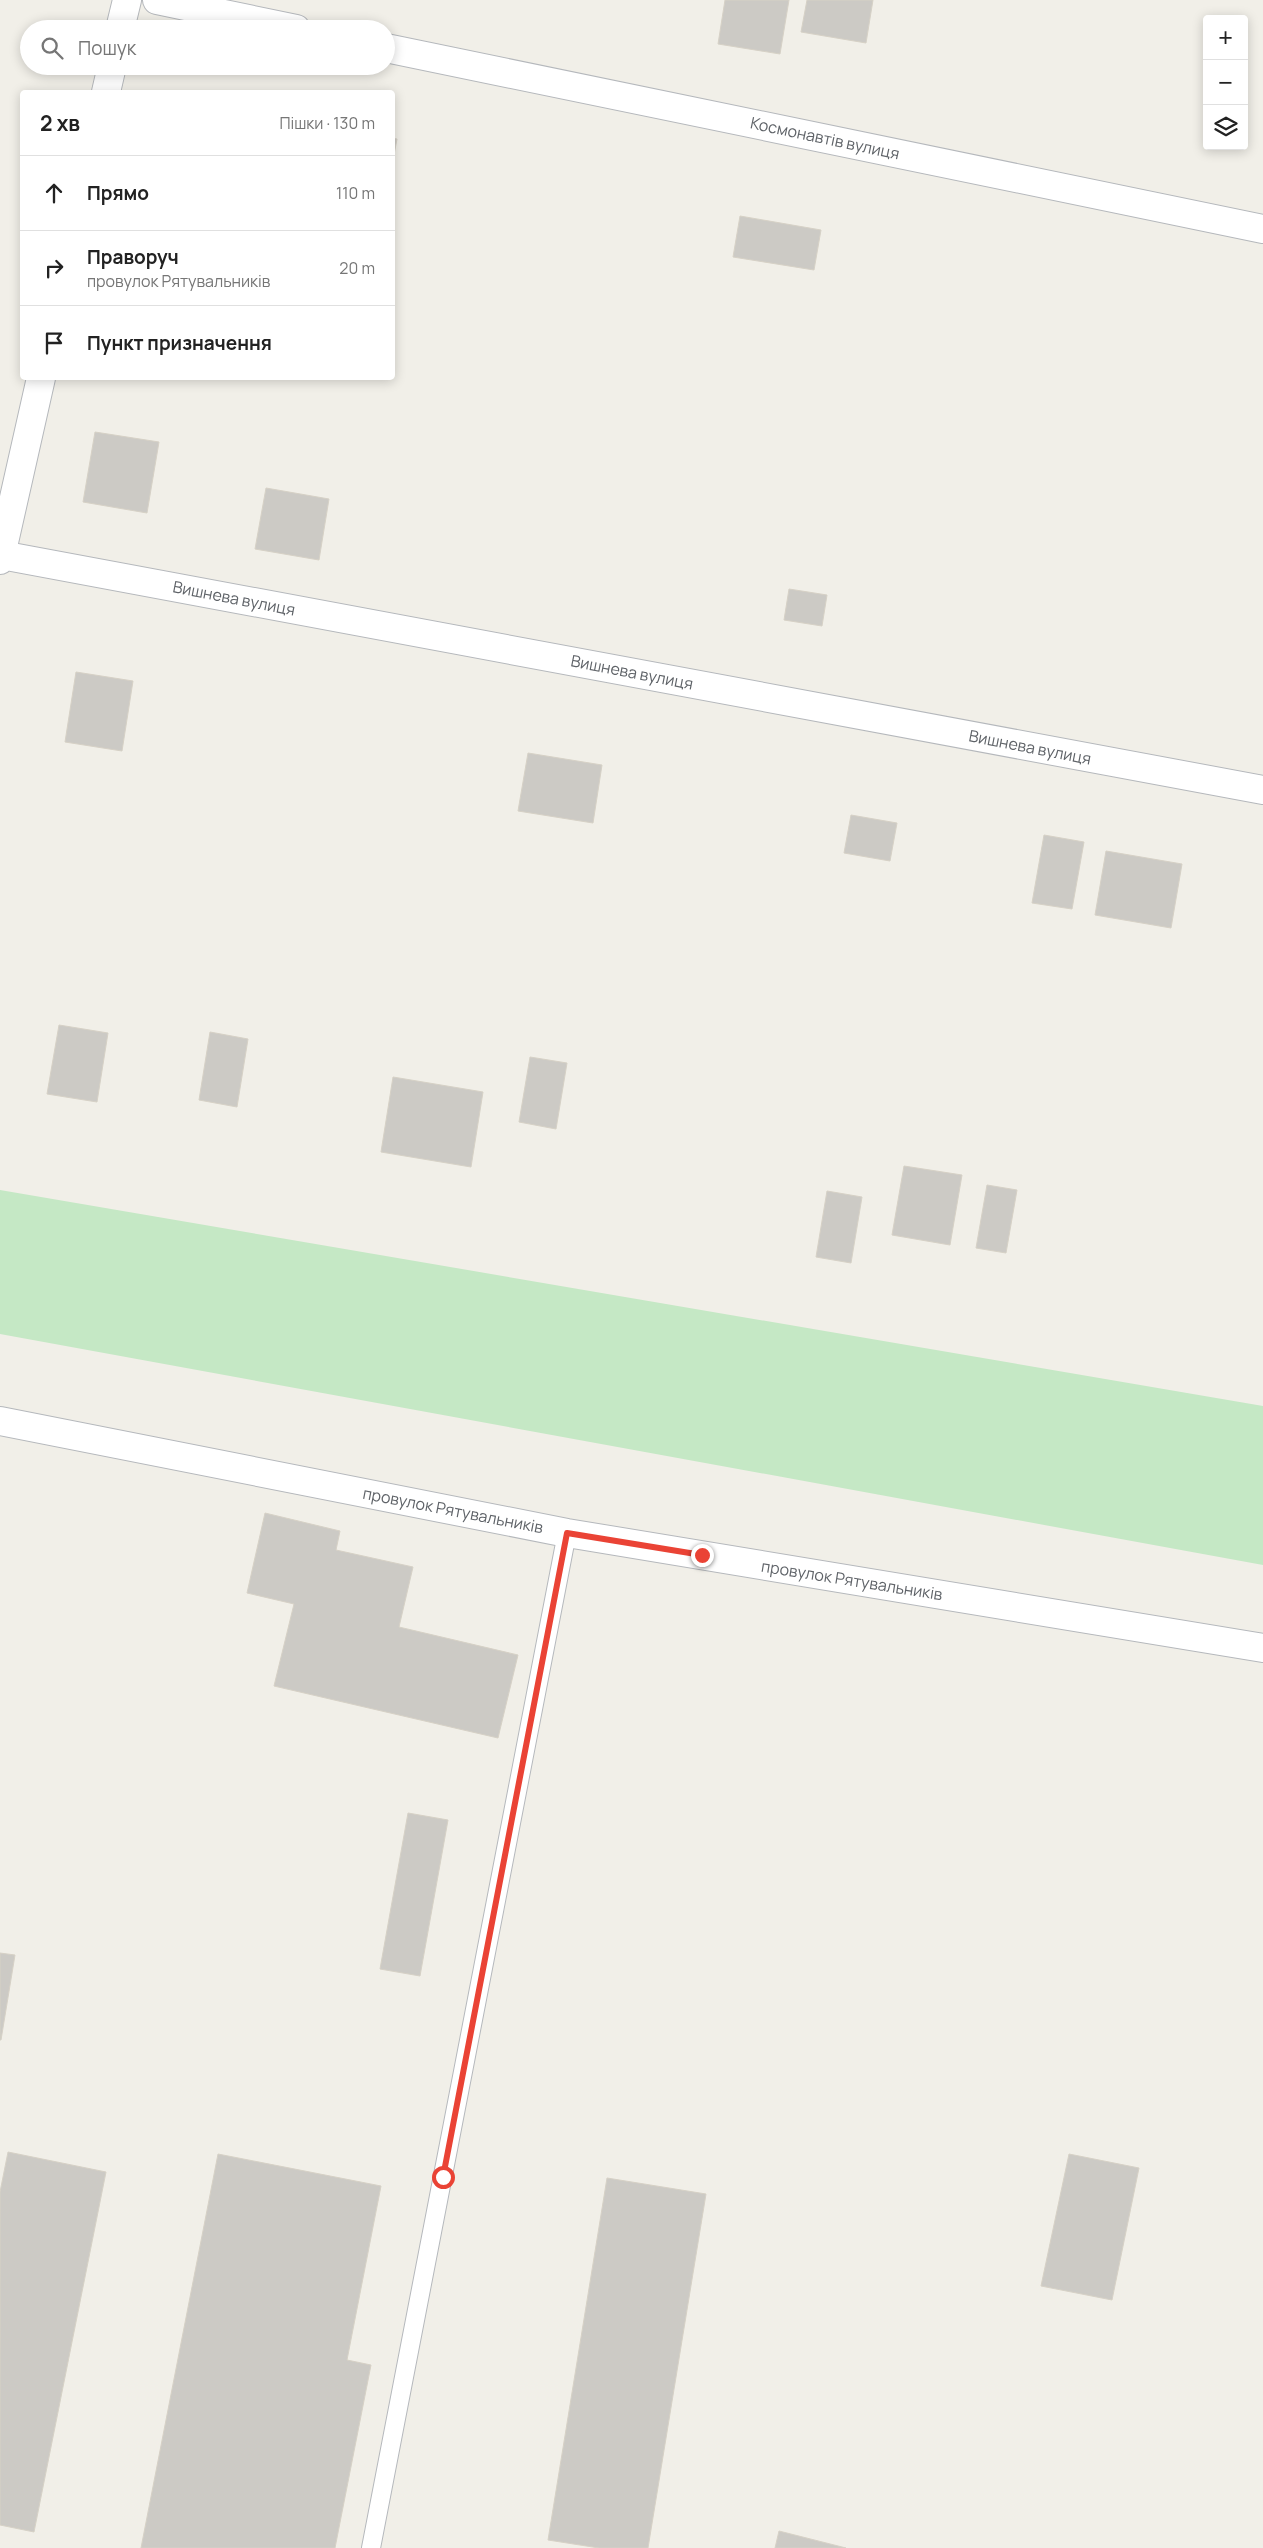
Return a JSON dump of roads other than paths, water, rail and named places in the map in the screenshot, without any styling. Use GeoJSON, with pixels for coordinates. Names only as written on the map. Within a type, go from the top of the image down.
{"type":"FeatureCollection","features":[{"type":"Feature","properties":{"kind":"street"},"geometry":{"type":"LineString","coordinates":[[122,20],[127,0]]}},
{"type":"Feature","properties":{"kind":"street"},"geometry":{"type":"LineString","coordinates":[[157,0],[253,20]]}},
{"type":"Feature","properties":{"kind":"street","name":"Космонавтів вулиця"},"geometry":{"type":"LineString","coordinates":[[395,50],[1263,229]]}},
{"type":"Feature","properties":{"kind":"street"},"geometry":{"type":"LineString","coordinates":[[106,90],[110,75]]}},
{"type":"Feature","properties":{"kind":"street"},"geometry":{"type":"LineString","coordinates":[[1,558],[41,380]]}},
{"type":"Feature","properties":{"kind":"street","name":"Вишнева вулиця"},"geometry":{"type":"LineString","coordinates":[[1,558],[1263,790]]}},
{"type":"Feature","properties":{"kind":"street","name":"провулок Рятувальників"},"geometry":{"type":"LineString","coordinates":[[0,1421],[567,1533],[1263,1648]]}},
{"type":"Feature","properties":{"kind":"lane"},"geometry":{"type":"LineString","coordinates":[[371,2548],[567,1533]]}}]}
